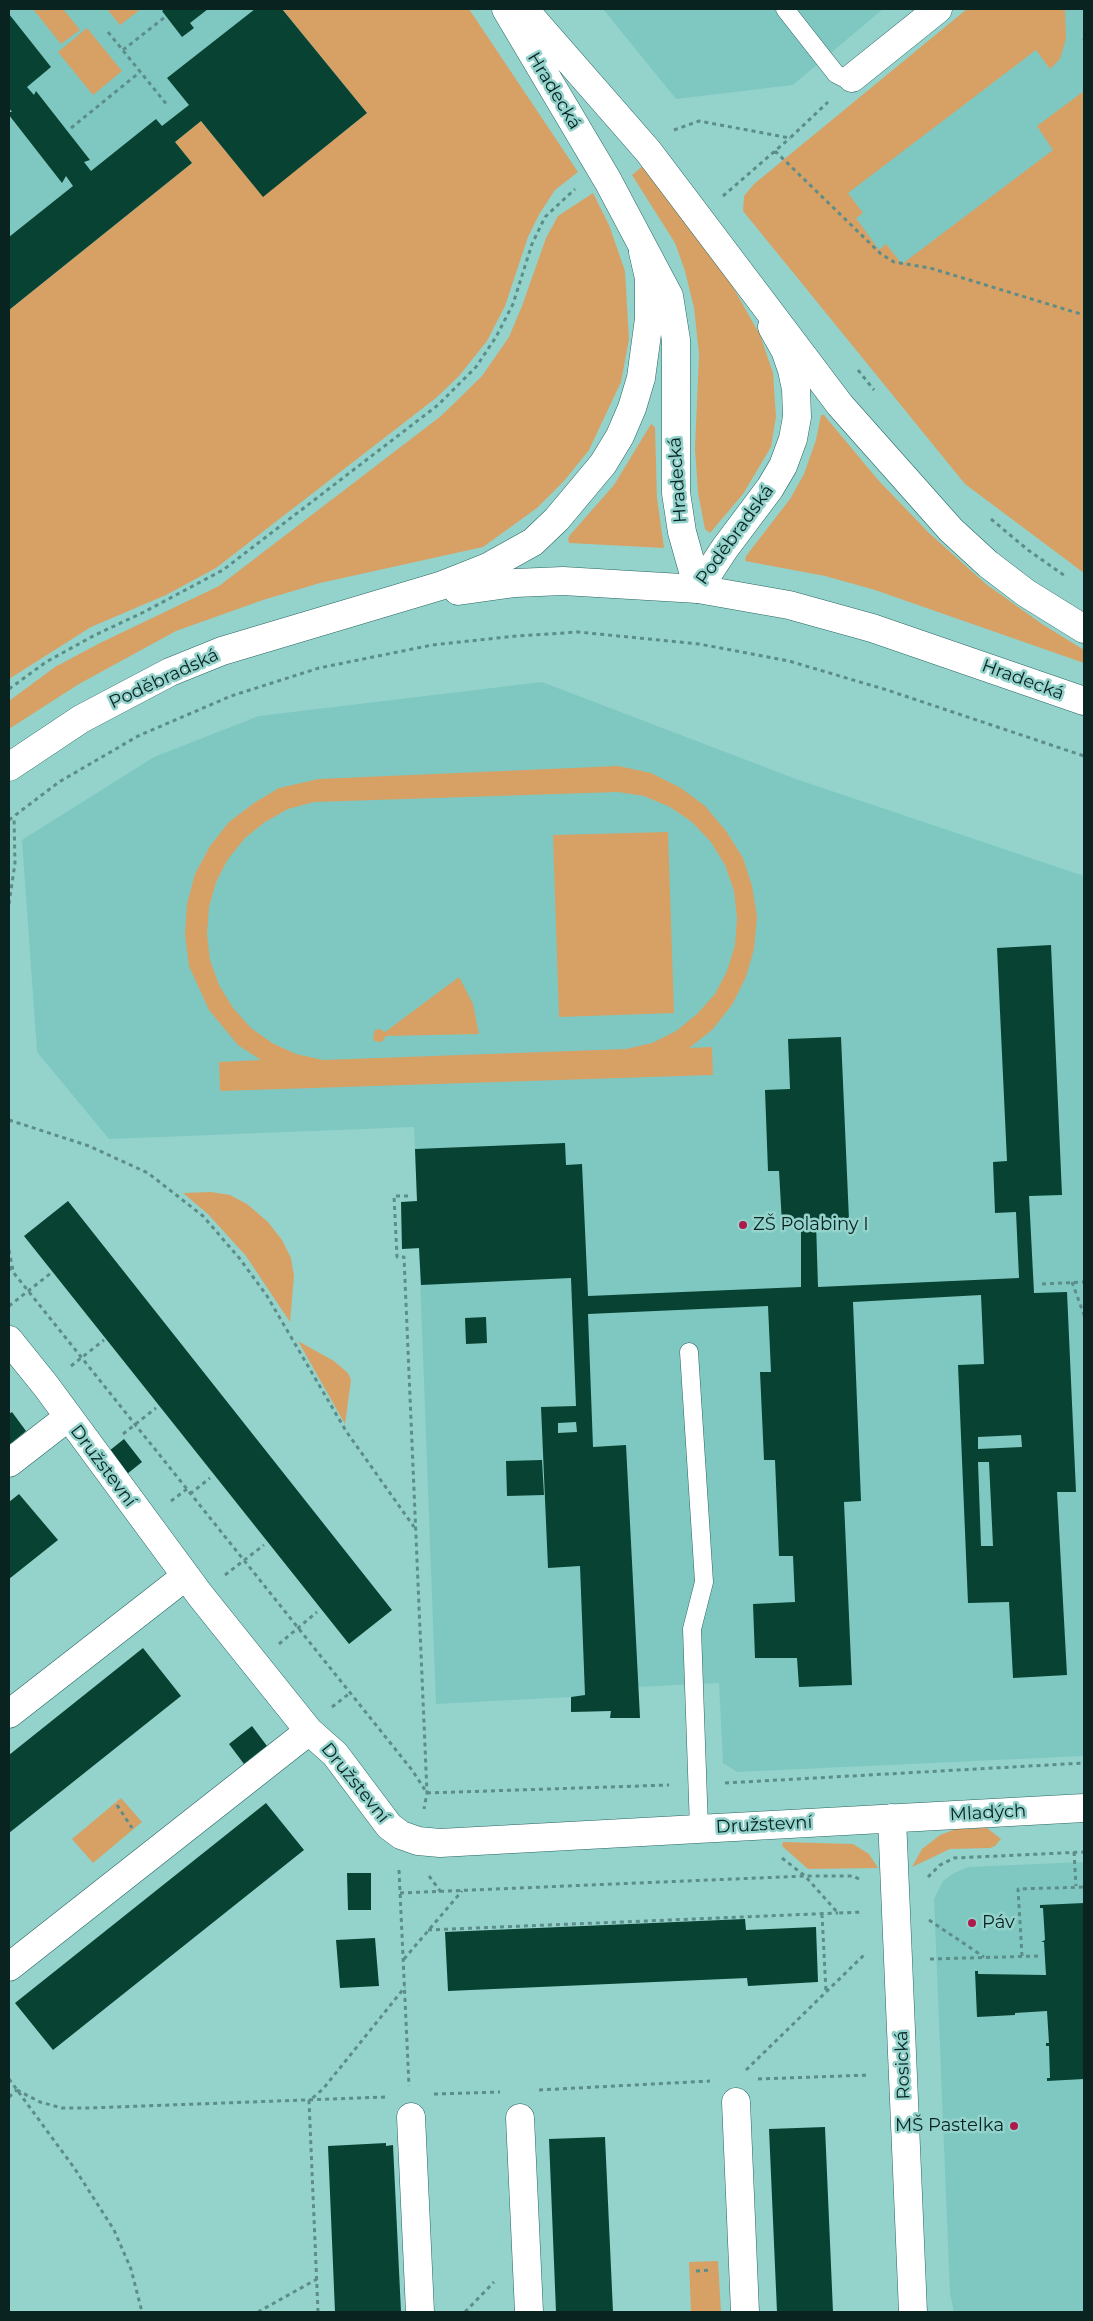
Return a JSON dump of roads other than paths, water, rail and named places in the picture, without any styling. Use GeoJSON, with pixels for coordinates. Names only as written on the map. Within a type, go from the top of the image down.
{"type":"FeatureCollection","features":[{"type":"Feature","properties":{"kind":"street","name":"Hradecká"},"geometry":{"type":"LineString","coordinates":[[506,9],[632,224],[664,283],[673,309],[677,380],[674,457],[676,494],[682,532],[698,589],[789,605],[872,628],[1084,702]]}},
{"type":"Feature","properties":{"kind":"street","name":"Hradecká"},"geometry":{"type":"LineString","coordinates":[[524,9],[648,151],[840,405],[951,530],[988,564],[1026,593],[1084,629]]}},
{"type":"Feature","properties":{"kind":"street"},"geometry":{"type":"LineString","coordinates":[[852,78],[938,9]]}},
{"type":"Feature","properties":{"kind":"street","name":"Poděbradská"},"geometry":{"type":"LineString","coordinates":[[9,767],[81,719],[170,672],[222,651],[440,586],[510,556],[532,542],[558,519],[603,464],[620,436],[632,408],[641,378],[648,340],[650,296],[649,278],[643,253],[632,224]]}},
{"type":"Feature","properties":{"kind":"street","name":"Poděbradská"},"geometry":{"type":"LineString","coordinates":[[332,617],[474,588],[515,583],[604,582],[698,589],[783,466],[793,438],[797,417],[796,390],[785,350],[727,256]]}},
{"type":"Feature","properties":{"kind":"street","name":"Družstevní"},"geometry":{"type":"LineString","coordinates":[[9,1340],[46,1386],[67,1418],[193,1586],[309,1731],[335,1754],[389,1826],[401,1835],[418,1841],[440,1843],[892,1818]]}},
{"type":"Feature","properties":{"kind":"street"},"geometry":{"type":"LineString","coordinates":[[9,1463],[67,1418]]}},
{"type":"Feature","properties":{"kind":"street"},"geometry":{"type":"LineString","coordinates":[[9,1714],[193,1586]]}},
{"type":"Feature","properties":{"kind":"street"},"geometry":{"type":"LineString","coordinates":[[9,1967],[309,1731]]}},
{"type":"Feature","properties":{"kind":"street","name":"Mladých"},"geometry":{"type":"LineString","coordinates":[[892,1818],[1084,1808]]}},
{"type":"Feature","properties":{"kind":"street","name":"Rosická"},"geometry":{"type":"LineString","coordinates":[[892,1818],[913,2312]]}},
{"type":"Feature","properties":{"kind":"street"},"geometry":{"type":"LineString","coordinates":[[736,2091],[745,2312]]}},
{"type":"Feature","properties":{"kind":"street"},"geometry":{"type":"LineString","coordinates":[[410,2106],[420,2312]]}},
{"type":"Feature","properties":{"kind":"street"},"geometry":{"type":"LineString","coordinates":[[520,2118],[529,2312]]}},
{"type":"Feature","properties":{"kind":"lane"},"geometry":{"type":"LineString","coordinates":[[785,9],[836,74],[846,79],[852,78]]}},
{"type":"Feature","properties":{"kind":"lane"},"geometry":{"type":"LineString","coordinates":[[689,1352],[704,1582],[692,1630],[699,1829]]}},
{"type":"Feature","properties":{"kind":"place","name":"ZŠ Polabiny I"},"geometry":{"type":"Point","coordinates":[743,1225]}},
{"type":"Feature","properties":{"kind":"place","name":"Páv"},"geometry":{"type":"Point","coordinates":[972,1923]}},
{"type":"Feature","properties":{"kind":"place","name":"MŠ Pastelka"},"geometry":{"type":"Point","coordinates":[1014,2126]}}]}
